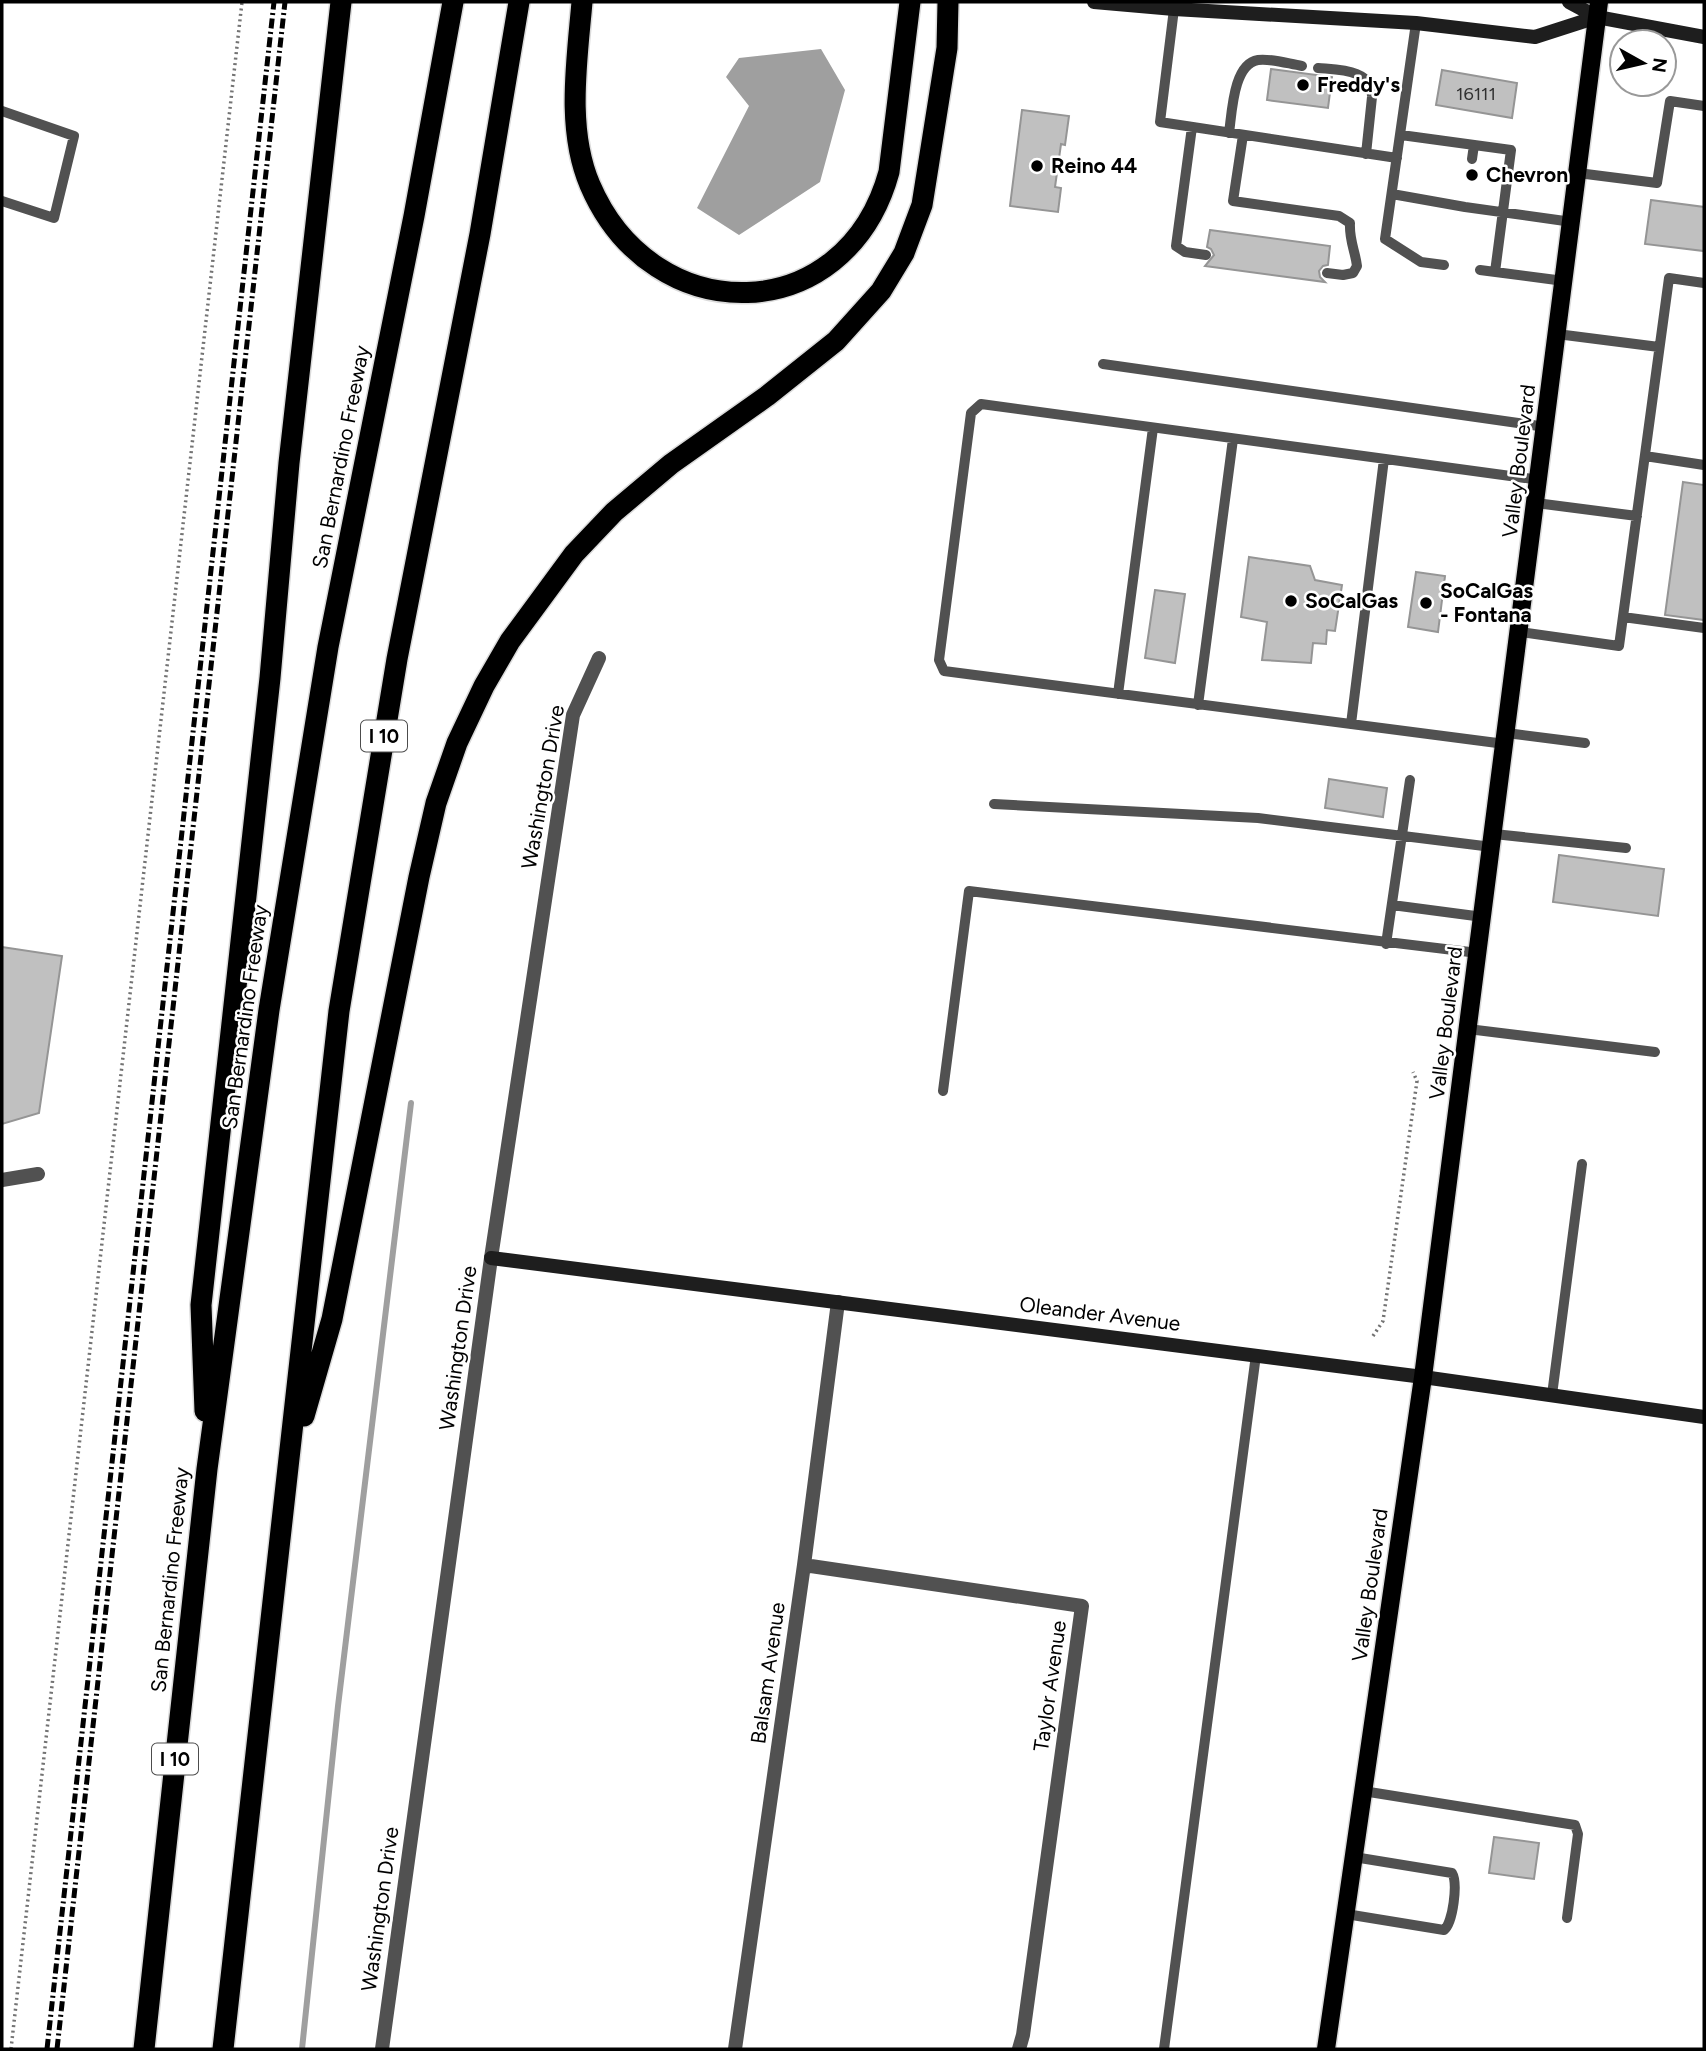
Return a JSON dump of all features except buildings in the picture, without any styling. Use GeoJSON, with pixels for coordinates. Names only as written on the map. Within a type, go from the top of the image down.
{"type":"FeatureCollection","features":[{"type":"Feature","properties":{"kind":"highway"},"geometry":{"type":"LineString","coordinates":[[207,1469],[201,1305],[269,692],[289,463],[341,2]]}},
{"type":"Feature","properties":{"kind":"highway","name":"San Bernardino Freeway"},"geometry":{"type":"LineString","coordinates":[[144,2049],[207,1469],[270,1010],[328,647],[414,216],[453,2]]}},
{"type":"Feature","properties":{"kind":"highway","name":"I 10"},"geometry":{"type":"LineString","coordinates":[[223,2049],[342,997],[397,659],[480,234],[519,2]]}},
{"type":"Feature","properties":{"kind":"highway"},"geometry":{"type":"LineString","coordinates":[[582,2],[577,127],[584,167],[599,203],[626,242],[657,269],[696,286],[745,293],[787,284],[817,271],[845,250],[872,216],[889,172],[910,2]]}},
{"type":"Feature","properties":{"kind":"highway"},"geometry":{"type":"LineString","coordinates":[[287,1475],[332,1319],[419,877],[436,803],[457,743],[484,686],[510,641],[574,554],[614,512],[671,464],[767,396],[836,341],[881,291],[904,253],[922,205],[947,48],[948,2]]}},
{"type":"Feature","properties":{"kind":"main road","name":"Valley Boulevard"},"geometry":{"type":"LineString","coordinates":[[1326,2049],[1423,1377],[1540,480],[1598,9]]}},
{"type":"Feature","properties":{"kind":"street"},"geometry":{"type":"LineString","coordinates":[[1094,2],[1416,23],[1535,37],[1598,9]]}},
{"type":"Feature","properties":{"kind":"street"},"geometry":{"type":"LineString","coordinates":[[1569,2],[1704,37]]}},
{"type":"Feature","properties":{"kind":"street","name":"Washington Drive"},"geometry":{"type":"LineString","coordinates":[[382,2049],[491,1258],[573,715],[599,658]]}},
{"type":"Feature","properties":{"kind":"street"},"geometry":{"type":"LineString","coordinates":[[2,1180],[38,1174]]}},
{"type":"Feature","properties":{"kind":"street","name":"Oleander Avenue"},"geometry":{"type":"LineString","coordinates":[[491,1258],[1256,1355],[1704,1417]]}},
{"type":"Feature","properties":{"kind":"street","name":"Balsam Avenue"},"geometry":{"type":"LineString","coordinates":[[735,2049],[804,1565],[838,1301]]}},
{"type":"Feature","properties":{"kind":"street","name":"Taylor Avenue"},"geometry":{"type":"LineString","coordinates":[[804,1565],[1082,1606],[1023,2035],[1018,2049]]}},
{"type":"Feature","properties":{"kind":"lane"},"geometry":{"type":"LineString","coordinates":[[1174,9],[1160,122],[1397,159]]}},
{"type":"Feature","properties":{"kind":"lane"},"geometry":{"type":"LineString","coordinates":[[1416,23],[1385,239],[1421,262],[1444,265]]}},
{"type":"Feature","properties":{"kind":"lane"},"geometry":{"type":"LineString","coordinates":[[1229,133],[1238,77],[1250,64],[1258,60],[1302,66]]}},
{"type":"Feature","properties":{"kind":"lane"},"geometry":{"type":"LineString","coordinates":[[1318,68],[1351,72],[1368,79],[1372,97],[1366,153]]}},
{"type":"Feature","properties":{"kind":"lane"},"geometry":{"type":"LineString","coordinates":[[1578,173],[1657,183],[1670,101],[1704,106]]}},
{"type":"Feature","properties":{"kind":"lane"},"geometry":{"type":"LineString","coordinates":[[2,111],[75,135],[54,218],[2,201]]}},
{"type":"Feature","properties":{"kind":"lane"},"geometry":{"type":"LineString","coordinates":[[1192,127],[1176,246],[1185,252],[1206,255]]}},
{"type":"Feature","properties":{"kind":"lane"},"geometry":{"type":"LineString","coordinates":[[1243,135],[1233,201],[1339,216],[1350,223],[1350,246],[1356,254],[1357,266],[1353,273],[1327,273]]}},
{"type":"Feature","properties":{"kind":"lane"},"geometry":{"type":"LineString","coordinates":[[1401,135],[1511,150],[1495,272]]}},
{"type":"Feature","properties":{"kind":"lane"},"geometry":{"type":"LineString","coordinates":[[1439,154],[1441,140]]}},
{"type":"Feature","properties":{"kind":"lane"},"geometry":{"type":"LineString","coordinates":[[1472,159],[1474,145]]}},
{"type":"Feature","properties":{"kind":"lane"},"geometry":{"type":"LineString","coordinates":[[1392,194],[1434,198],[1502,212],[1572,222]]}},
{"type":"Feature","properties":{"kind":"lane"},"geometry":{"type":"LineString","coordinates":[[1480,270],[1564,281]]}},
{"type":"Feature","properties":{"kind":"lane"},"geometry":{"type":"LineString","coordinates":[[1520,632],[1619,646],[1669,278],[1704,283]]}},
{"type":"Feature","properties":{"kind":"lane"},"geometry":{"type":"LineString","coordinates":[[1557,334],[1659,347]]}},
{"type":"Feature","properties":{"kind":"lane"},"geometry":{"type":"LineString","coordinates":[[1103,364],[1546,427]]}},
{"type":"Feature","properties":{"kind":"lane"},"geometry":{"type":"LineString","coordinates":[[1540,480],[981,404],[971,413],[939,660],[944,671],[1198,705],[1351,724],[1585,743]]}},
{"type":"Feature","properties":{"kind":"lane"},"geometry":{"type":"LineString","coordinates":[[1118,694],[1153,428]]}},
{"type":"Feature","properties":{"kind":"lane"},"geometry":{"type":"LineString","coordinates":[[1198,705],[1233,439]]}},
{"type":"Feature","properties":{"kind":"lane"},"geometry":{"type":"LineString","coordinates":[[1644,456],[1704,466]]}},
{"type":"Feature","properties":{"kind":"lane"},"geometry":{"type":"LineString","coordinates":[[1351,724],[1384,459]]}},
{"type":"Feature","properties":{"kind":"lane"},"geometry":{"type":"LineString","coordinates":[[1536,503],[1637,516]]}},
{"type":"Feature","properties":{"kind":"lane"},"geometry":{"type":"LineString","coordinates":[[1623,617],[1704,628]]}},
{"type":"Feature","properties":{"kind":"lane"},"geometry":{"type":"LineString","coordinates":[[1386,944],[1410,780]]}},
{"type":"Feature","properties":{"kind":"lane"},"geometry":{"type":"LineString","coordinates":[[994,804],[1258,818],[1403,836],[1626,848]]}},
{"type":"Feature","properties":{"kind":"lane"},"geometry":{"type":"LineString","coordinates":[[943,1091],[969,891],[1478,954]]}},
{"type":"Feature","properties":{"kind":"lane"},"geometry":{"type":"LineString","coordinates":[[1392,905],[1483,917]]}},
{"type":"Feature","properties":{"kind":"lane"},"geometry":{"type":"LineString","coordinates":[[1468,1029],[1655,1052]]}},
{"type":"Feature","properties":{"kind":"lane"},"geometry":{"type":"LineString","coordinates":[[1552,1395],[1582,1164]]}},
{"type":"Feature","properties":{"kind":"lane"},"geometry":{"type":"LineString","coordinates":[[1164,2049],[1256,1355]]}},
{"type":"Feature","properties":{"kind":"lane"},"geometry":{"type":"LineString","coordinates":[[1363,1791],[1575,1825],[1578,1834],[1567,1918]]}},
{"type":"Feature","properties":{"kind":"lane"},"geometry":{"type":"LineString","coordinates":[[1346,1914],[1444,1930],[1450,1924],[1455,1885],[1452,1873],[1354,1857]]}},
{"type":"Feature","properties":{"kind":"path"},"geometry":{"type":"LineString","coordinates":[[11,2049],[242,2]]}},
{"type":"Feature","properties":{"kind":"path"},"geometry":{"type":"LineString","coordinates":[[1373,1336],[1383,1321],[1417,1082],[1413,1072]]}},
{"type":"Feature","properties":{"kind":"shaded area"},"geometry":{"type":"Polygon","coordinates":[[[821,49],[845,90],[820,182],[739,235],[697,208],[749,106],[726,77],[739,58],[821,49]]]}},
{"type":"Feature","properties":{"kind":"waterway"},"geometry":{"type":"LineString","coordinates":[[302,2049],[338,1706],[411,1103]]}},
{"type":"Feature","properties":{"kind":"railway"},"geometry":{"type":"LineString","coordinates":[[47,2049],[274,2]]}},
{"type":"Feature","properties":{"kind":"railway"},"geometry":{"type":"LineString","coordinates":[[57,2049],[285,2]]}},
{"type":"Feature","properties":{"kind":"place","name":"Freddy's"},"geometry":{"type":"Point","coordinates":[1303,85]}},
{"type":"Feature","properties":{"kind":"place","name":"Reino 44"},"geometry":{"type":"Point","coordinates":[1037,166]}},
{"type":"Feature","properties":{"kind":"place","name":"Chevron"},"geometry":{"type":"Point","coordinates":[1472,175]}},
{"type":"Feature","properties":{"kind":"place","name":"SoCalGas"},"geometry":{"type":"Point","coordinates":[1291,601]}},
{"type":"Feature","properties":{"kind":"place","name":"SoCalGas - Fontana"},"geometry":{"type":"Point","coordinates":[1426,603]}}]}
